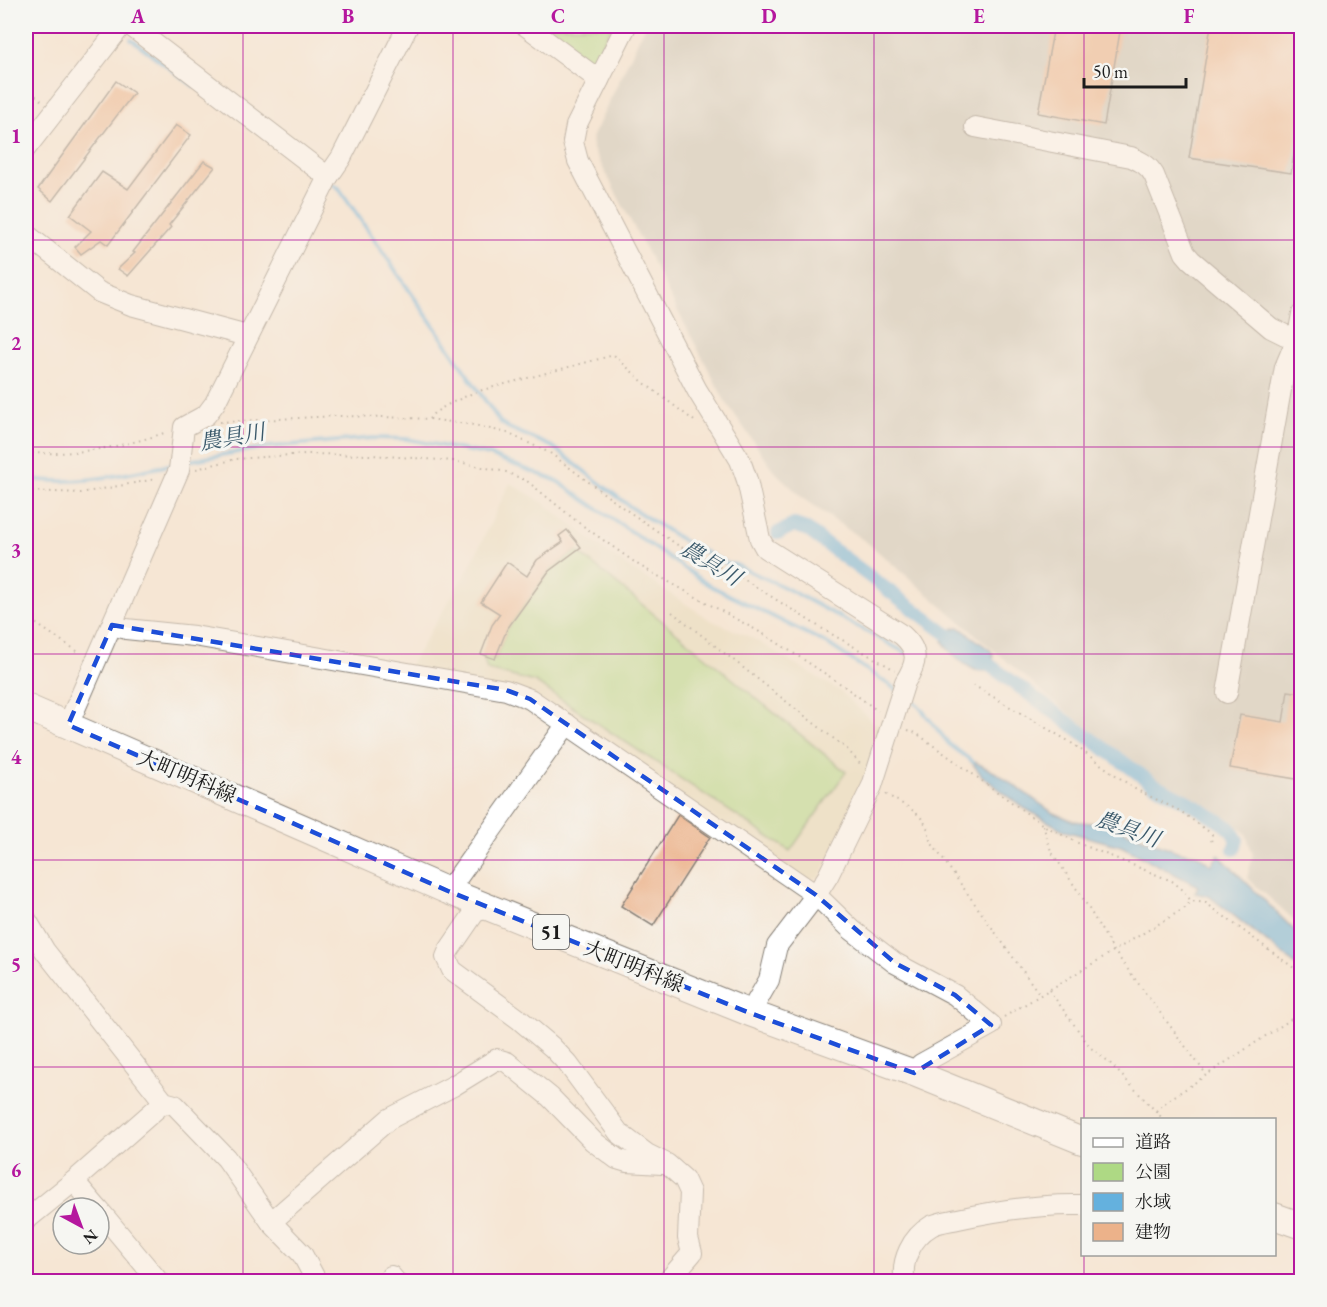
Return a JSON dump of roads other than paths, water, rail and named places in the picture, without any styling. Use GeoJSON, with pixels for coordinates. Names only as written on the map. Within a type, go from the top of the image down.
{"type":"FeatureCollection","features":[{"type":"Feature","properties":{"kind":"main road","name":"大町明科線"},"geometry":{"type":"LineString","coordinates":[[26,707],[448,891],[750,1013],[914,1073],[1081,1140]]}},
{"type":"Feature","properties":{"kind":"main road"},"geometry":{"type":"LineString","coordinates":[[1276,1216],[1302,1226]]}},
{"type":"Feature","properties":{"kind":"street"},"geometry":{"type":"LineString","coordinates":[[26,148],[121,26]]}},
{"type":"Feature","properties":{"kind":"street"},"geometry":{"type":"LineString","coordinates":[[131,26],[328,177]]}},
{"type":"Feature","properties":{"kind":"street"},"geometry":{"type":"LineString","coordinates":[[68,725],[178,473],[183,430],[206,415],[215,403],[328,177],[341,158],[408,26]]}},
{"type":"Feature","properties":{"kind":"street"},"geometry":{"type":"LineString","coordinates":[[526,26],[599,80]]}},
{"type":"Feature","properties":{"kind":"street"},"geometry":{"type":"LineString","coordinates":[[626,26],[576,126],[573,142],[578,161],[697,390],[740,460],[747,480],[759,539],[765,548],[902,635],[912,643],[915,653],[914,663],[906,680],[872,786],[816,895],[777,946],[769,980],[750,1013]]}},
{"type":"Feature","properties":{"kind":"street"},"geometry":{"type":"LineString","coordinates":[[975,127],[1131,157],[1143,162],[1149,166],[1154,175],[1185,253],[1191,260],[1271,328],[1285,335],[1300,336]]}},
{"type":"Feature","properties":{"kind":"street"},"geometry":{"type":"LineString","coordinates":[[26,234],[99,291],[131,304],[247,336]]}},
{"type":"Feature","properties":{"kind":"street"},"geometry":{"type":"LineString","coordinates":[[1227,693],[1285,367],[1300,336],[1302,314]]}},
{"type":"Feature","properties":{"kind":"street"},"geometry":{"type":"LineString","coordinates":[[112,625],[126,629],[194,636],[506,690],[530,699],[816,895],[852,930],[895,963],[954,995],[991,1025],[921,1064],[914,1073]]}},
{"type":"Feature","properties":{"kind":"street"},"geometry":{"type":"LineString","coordinates":[[448,891],[567,724]]}},
{"type":"Feature","properties":{"kind":"street"},"geometry":{"type":"LineString","coordinates":[[489,907],[475,912],[449,950],[446,957],[452,970],[520,1020],[552,1047],[568,1064],[619,1132],[647,1154],[667,1164],[684,1179],[690,1192],[688,1238],[692,1252],[666,1281]]}},
{"type":"Feature","properties":{"kind":"street"},"geometry":{"type":"LineString","coordinates":[[26,919],[45,951],[164,1102],[175,1105],[226,1158],[271,1222],[302,1254],[317,1281]]}},
{"type":"Feature","properties":{"kind":"street"},"geometry":{"type":"LineString","coordinates":[[271,1222],[389,1119],[453,1086],[497,1059],[507,1062],[550,1097],[592,1141],[617,1159],[627,1162],[667,1164]]}},
{"type":"Feature","properties":{"kind":"street"},"geometry":{"type":"LineString","coordinates":[[26,1220],[164,1102]]}},
{"type":"Feature","properties":{"kind":"street"},"geometry":{"type":"LineString","coordinates":[[74,1181],[87,1196]]}},
{"type":"Feature","properties":{"kind":"street"},"geometry":{"type":"LineString","coordinates":[[905,1281],[902,1270],[906,1257],[917,1237],[932,1225],[993,1212],[1081,1205]]}},
{"type":"Feature","properties":{"kind":"street"},"geometry":{"type":"LineString","coordinates":[[111,1224],[159,1281]]}},
{"type":"Feature","properties":{"kind":"water"},"geometry":{"type":"Polygon","coordinates":[[[959,627],[990,650],[993,654],[994,670],[975,670],[961,662],[949,649],[943,641],[954,628],[959,627]]]}},
{"type":"Feature","properties":{"kind":"water"},"geometry":{"type":"Polygon","coordinates":[[[969,759],[998,774],[1052,812],[1073,821],[1109,825],[1179,852],[1198,855],[1211,865],[1219,855],[1301,937],[1301,969],[1209,896],[1195,893],[1198,886],[1121,846],[1065,831],[1024,808],[983,777],[969,759]]]}},
{"type":"Feature","properties":{"kind":"waterway"},"geometry":{"type":"LineString","coordinates":[[131,39],[194,86]]}},
{"type":"Feature","properties":{"kind":"waterway"},"geometry":{"type":"LineString","coordinates":[[332,184],[338,187],[500,422],[553,447],[632,508],[682,540],[726,563],[736,565],[784,587],[906,653]]}},
{"type":"Feature","properties":{"kind":"waterway","name":"農具川"},"geometry":{"type":"LineString","coordinates":[[187,461],[267,447],[374,438],[407,439],[489,455],[557,481],[709,585],[828,644],[897,690]]}},
{"type":"Feature","properties":{"kind":"waterway","name":"農具川"},"geometry":{"type":"LineString","coordinates":[[26,478],[81,480],[174,464]]}},
{"type":"Feature","properties":{"kind":"waterway"},"geometry":{"type":"LineString","coordinates":[[778,533],[794,525],[806,529],[963,646]]}},
{"type":"Feature","properties":{"kind":"waterway"},"geometry":{"type":"LineString","coordinates":[[981,659],[1153,784],[1190,803],[1230,828],[1237,840],[1234,849]]}},
{"type":"Feature","properties":{"kind":"waterway","name":"農具川"},"geometry":{"type":"LineString","coordinates":[[906,696],[918,705],[949,744],[973,762]]}}]}
